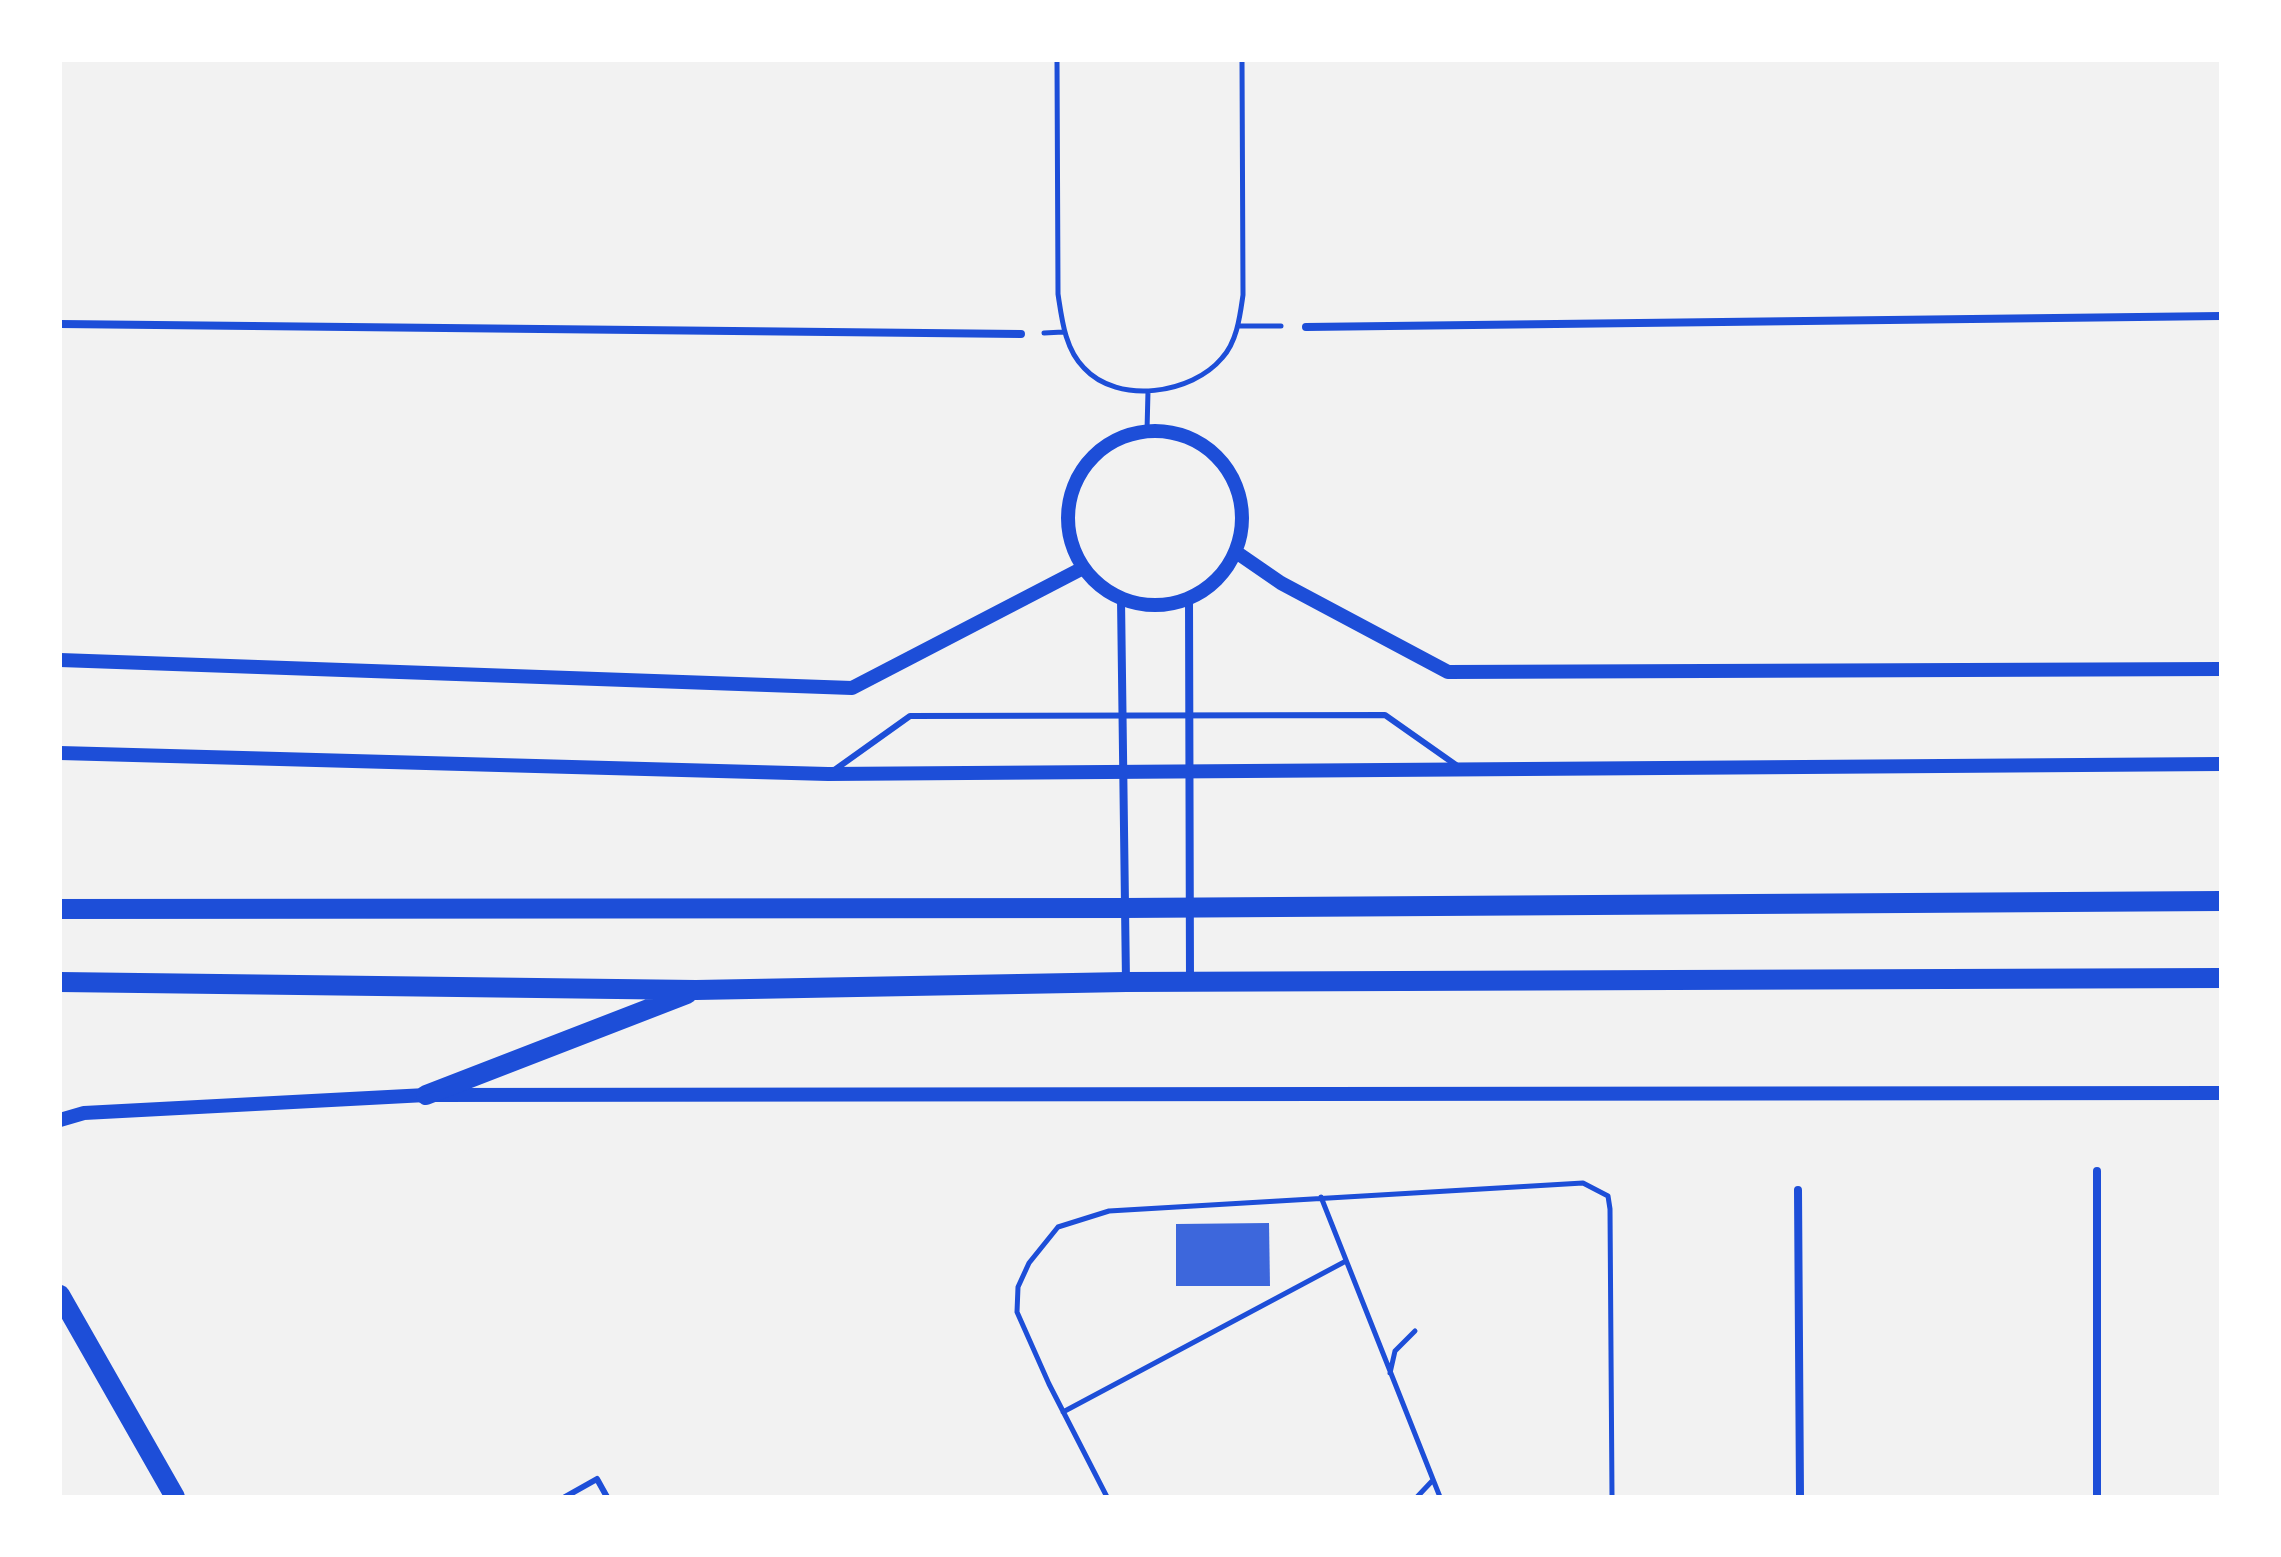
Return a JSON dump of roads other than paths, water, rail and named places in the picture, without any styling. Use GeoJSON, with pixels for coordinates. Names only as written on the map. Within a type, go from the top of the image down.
{"type":"FeatureCollection","features":[{"type":"Feature","properties":{"kind":"main road"},"geometry":{"type":"LineString","coordinates":[[60,909],[1192,908],[2221,901]]}},
{"type":"Feature","properties":{"kind":"main road"},"geometry":{"type":"LineString","coordinates":[[60,982],[696,990],[1126,982],[2221,978]]}},
{"type":"Feature","properties":{"kind":"main road"},"geometry":{"type":"LineString","coordinates":[[426,1095],[696,990]]}},
{"type":"Feature","properties":{"kind":"main road"},"geometry":{"type":"LineString","coordinates":[[60,1295],[175,1497]]}},
{"type":"Feature","properties":{"kind":"street"},"geometry":{"type":"LineString","coordinates":[[1306,327],[2221,316]]}},
{"type":"Feature","properties":{"kind":"street"},"geometry":{"type":"LineString","coordinates":[[60,324],[1021,334]]}},
{"type":"Feature","properties":{"kind":"street"},"geometry":{"type":"LineString","coordinates":[[1147,431],[1176,433],[1204,445],[1225,465],[1239,493],[1243,522],[1236,552],[1217,580],[1189,599],[1167,605],[1144,605],[1121,599],[1100,586],[1083,568],[1071,540],[1068,510],[1076,481],[1094,457],[1118,439],[1147,431]]}},
{"type":"Feature","properties":{"kind":"street"},"geometry":{"type":"LineString","coordinates":[[1236,552],[1281,583],[1448,672],[2221,669]]}},
{"type":"Feature","properties":{"kind":"street"},"geometry":{"type":"LineString","coordinates":[[60,660],[852,688],[1083,568]]}},
{"type":"Feature","properties":{"kind":"street"},"geometry":{"type":"LineString","coordinates":[[1121,599],[1126,982]]}},
{"type":"Feature","properties":{"kind":"street"},"geometry":{"type":"LineString","coordinates":[[1189,599],[1190,983]]}},
{"type":"Feature","properties":{"kind":"street"},"geometry":{"type":"LineString","coordinates":[[60,753],[828,774],[2221,764]]}},
{"type":"Feature","properties":{"kind":"street"},"geometry":{"type":"LineString","coordinates":[[60,1120],[84,1113],[426,1095],[2221,1093]]}},
{"type":"Feature","properties":{"kind":"street"},"geometry":{"type":"LineString","coordinates":[[2097,1171],[2097,1497]]}},
{"type":"Feature","properties":{"kind":"street"},"geometry":{"type":"LineString","coordinates":[[1798,1190],[1800,1497]]}},
{"type":"Feature","properties":{"kind":"lane"},"geometry":{"type":"LineString","coordinates":[[828,774],[910,716],[1385,715],[1462,770]]}},
{"type":"Feature","properties":{"kind":"lane"},"geometry":{"type":"LineString","coordinates":[[565,1497],[597,1479],[607,1497]]}}]}
